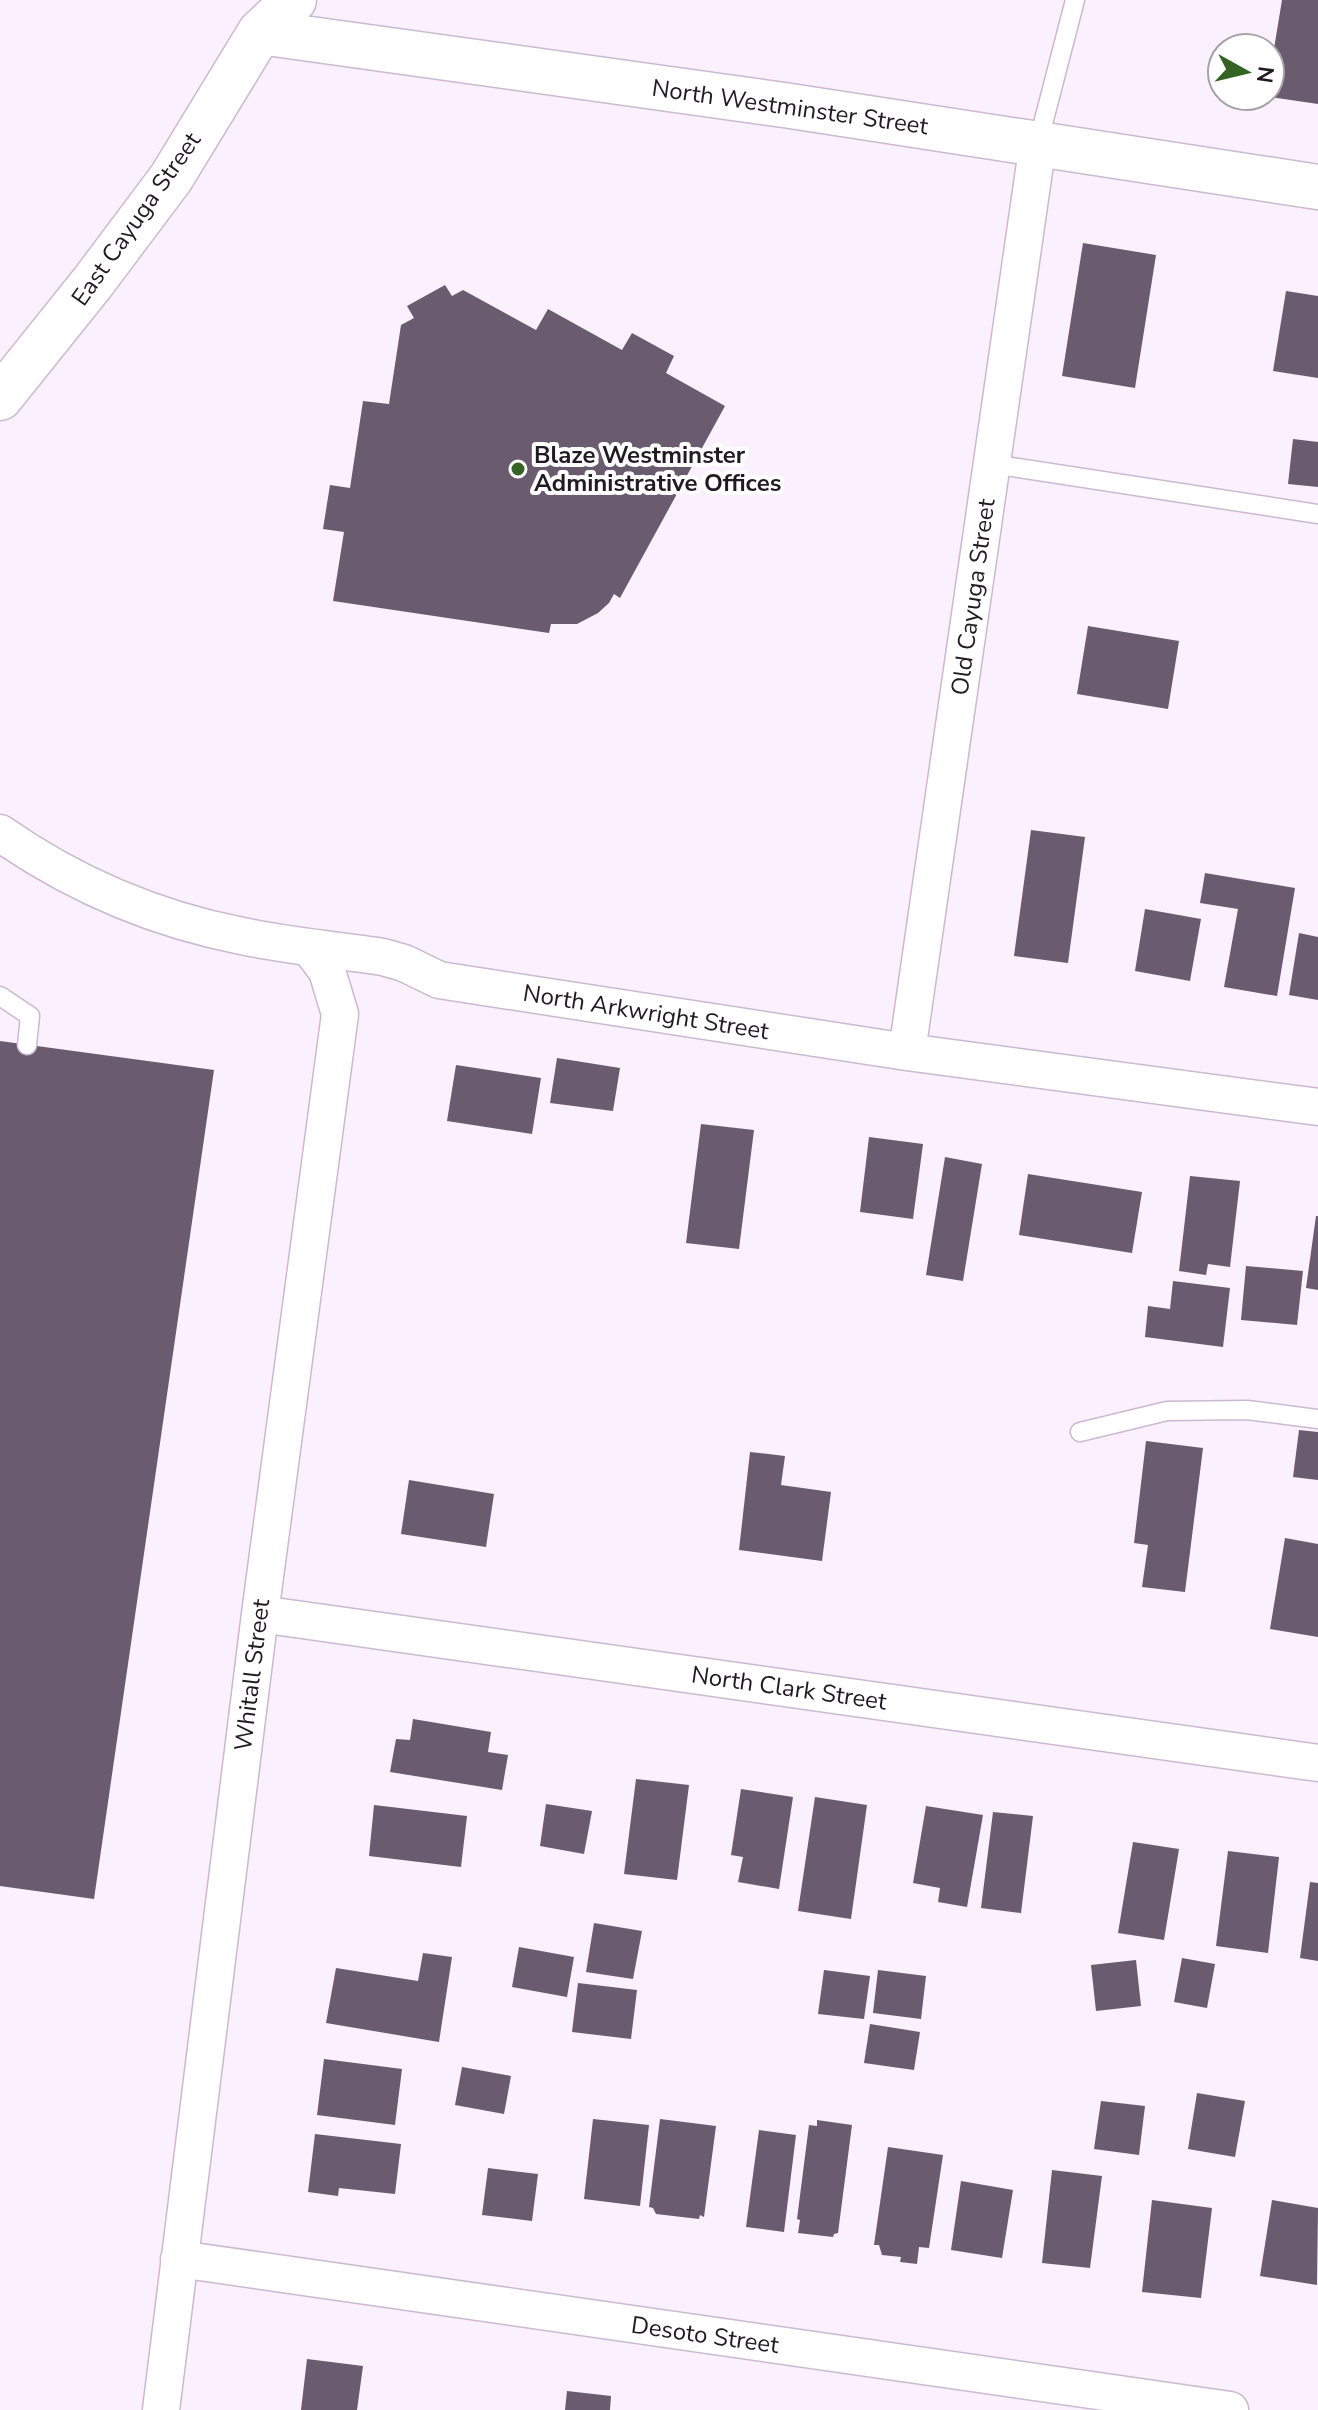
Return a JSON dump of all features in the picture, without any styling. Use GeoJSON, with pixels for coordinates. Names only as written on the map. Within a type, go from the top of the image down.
{"type":"FeatureCollection","features":[{"type":"Feature","properties":{"kind":"street","name":"East Cayuga Street"},"geometry":{"type":"LineString","coordinates":[[0,398],[171,178],[262,16],[294,0]]}},
{"type":"Feature","properties":{"kind":"street","name":"North Westminster Street"},"geometry":{"type":"LineString","coordinates":[[262,16],[784,105],[1318,187]]}},
{"type":"Feature","properties":{"kind":"street","name":"Old Cayuga Street"},"geometry":{"type":"LineString","coordinates":[[907,1052],[1038,143]]}},
{"type":"Feature","properties":{"kind":"street","name":"North Arkwright Street"},"geometry":{"type":"LineString","coordinates":[[0,833],[39,860],[109,895],[173,919],[242,936],[383,957],[404,963],[439,980],[907,1052],[1318,1107]]}},
{"type":"Feature","properties":{"kind":"street","name":"Whitall Street"},"geometry":{"type":"LineString","coordinates":[[161,2410],[260,1614],[340,1014],[327,971],[309,947]]}},
{"type":"Feature","properties":{"kind":"street","name":"North Clark Street"},"geometry":{"type":"LineString","coordinates":[[260,1614],[1318,1763]]}},
{"type":"Feature","properties":{"kind":"street","name":"Desoto Street"},"geometry":{"type":"LineString","coordinates":[[179,2259],[1230,2410]]}},
{"type":"Feature","properties":{"kind":"lane"},"geometry":{"type":"LineString","coordinates":[[1038,143],[1075,0]]}},
{"type":"Feature","properties":{"kind":"lane"},"geometry":{"type":"LineString","coordinates":[[992,464],[1318,514]]}},
{"type":"Feature","properties":{"kind":"lane"},"geometry":{"type":"LineString","coordinates":[[0,996],[30,1016],[27,1045]]}},
{"type":"Feature","properties":{"kind":"lane"},"geometry":{"type":"LineString","coordinates":[[1080,1432],[1167,1411],[1247,1410],[1318,1419]]}},
{"type":"Feature","properties":{"kind":"building"},"geometry":{"type":"Polygon","coordinates":[[[1282,0],[1318,0],[1318,104],[1286,99],[1286,32],[1277,32],[1282,0]]]}},
{"type":"Feature","properties":{"kind":"building"},"geometry":{"type":"Polygon","coordinates":[[[1083,243],[1156,255],[1135,388],[1062,376],[1083,243]]]}},
{"type":"Feature","properties":{"kind":"building"},"geometry":{"type":"Polygon","coordinates":[[[445,285],[452,296],[463,290],[536,330],[548,309],[622,350],[632,333],[674,356],[666,373],[725,406],[620,598],[614,594],[598,613],[577,624],[551,624],[549,633],[333,601],[344,532],[323,529],[330,485],[350,488],[363,401],[389,404],[401,325],[414,318],[407,306],[445,285]]]}},
{"type":"Feature","properties":{"kind":"building"},"geometry":{"type":"Polygon","coordinates":[[[1286,291],[1318,296],[1318,378],[1273,371],[1286,291]]]}},
{"type":"Feature","properties":{"kind":"building"},"geometry":{"type":"Polygon","coordinates":[[[1293,439],[1318,442],[1318,487],[1288,484],[1293,439]]]}},
{"type":"Feature","properties":{"kind":"building"},"geometry":{"type":"Polygon","coordinates":[[[1088,626],[1179,641],[1168,709],[1077,694],[1088,626]]]}},
{"type":"Feature","properties":{"kind":"building"},"geometry":{"type":"Polygon","coordinates":[[[1031,830],[1085,837],[1068,963],[1014,956],[1031,830]]]}},
{"type":"Feature","properties":{"kind":"building"},"geometry":{"type":"Polygon","coordinates":[[[1205,873],[1295,888],[1277,996],[1224,987],[1238,909],[1200,903],[1205,873]]]}},
{"type":"Feature","properties":{"kind":"building"},"geometry":{"type":"Polygon","coordinates":[[[1145,909],[1201,919],[1190,981],[1135,971],[1145,909]]]}},
{"type":"Feature","properties":{"kind":"building"},"geometry":{"type":"Polygon","coordinates":[[[1299,933],[1318,937],[1318,1000],[1289,995],[1299,933]]]}},
{"type":"Feature","properties":{"kind":"building"},"geometry":{"type":"Polygon","coordinates":[[[0,1041],[214,1070],[94,1899],[0,1886],[0,1041]]]}},
{"type":"Feature","properties":{"kind":"building"},"geometry":{"type":"Polygon","coordinates":[[[557,1058],[620,1068],[613,1111],[550,1103],[557,1058]]]}},
{"type":"Feature","properties":{"kind":"building"},"geometry":{"type":"Polygon","coordinates":[[[456,1065],[541,1078],[532,1134],[447,1121],[456,1065]]]}},
{"type":"Feature","properties":{"kind":"building"},"geometry":{"type":"Polygon","coordinates":[[[701,1124],[754,1130],[739,1249],[686,1243],[701,1124]]]}},
{"type":"Feature","properties":{"kind":"building"},"geometry":{"type":"Polygon","coordinates":[[[869,1137],[923,1144],[913,1219],[860,1212],[869,1137]]]}},
{"type":"Feature","properties":{"kind":"building"},"geometry":{"type":"Polygon","coordinates":[[[945,1157],[982,1164],[963,1281],[926,1275],[945,1157]]]}},
{"type":"Feature","properties":{"kind":"building"},"geometry":{"type":"Polygon","coordinates":[[[1028,1174],[1142,1192],[1132,1253],[1019,1235],[1028,1174]]]}},
{"type":"Feature","properties":{"kind":"building"},"geometry":{"type":"Polygon","coordinates":[[[1190,1176],[1240,1181],[1230,1267],[1208,1264],[1206,1275],[1179,1271],[1190,1176]]]}},
{"type":"Feature","properties":{"kind":"building"},"geometry":{"type":"Polygon","coordinates":[[[1318,1216],[1318,1290],[1306,1288],[1318,1216]]]}},
{"type":"Feature","properties":{"kind":"building"},"geometry":{"type":"Polygon","coordinates":[[[1246,1266],[1303,1271],[1297,1325],[1241,1320],[1246,1266]]]}},
{"type":"Feature","properties":{"kind":"building"},"geometry":{"type":"Polygon","coordinates":[[[1173,1281],[1230,1288],[1223,1347],[1145,1337],[1148,1306],[1170,1309],[1173,1281]]]}},
{"type":"Feature","properties":{"kind":"building"},"geometry":{"type":"Polygon","coordinates":[[[1299,1430],[1318,1432],[1318,1480],[1293,1477],[1299,1430]]]}},
{"type":"Feature","properties":{"kind":"building"},"geometry":{"type":"Polygon","coordinates":[[[1146,1441],[1203,1448],[1185,1592],[1142,1587],[1148,1545],[1134,1543],[1146,1441]]]}},
{"type":"Feature","properties":{"kind":"building"},"geometry":{"type":"Polygon","coordinates":[[[750,1452],[785,1456],[781,1485],[831,1492],[822,1561],[739,1550],[750,1452]]]}},
{"type":"Feature","properties":{"kind":"building"},"geometry":{"type":"Polygon","coordinates":[[[409,1480],[494,1494],[486,1547],[401,1534],[409,1480]]]}},
{"type":"Feature","properties":{"kind":"building"},"geometry":{"type":"Polygon","coordinates":[[[1285,1538],[1318,1544],[1318,1637],[1270,1629],[1285,1538]]]}},
{"type":"Feature","properties":{"kind":"building"},"geometry":{"type":"Polygon","coordinates":[[[413,1719],[491,1732],[488,1752],[508,1755],[502,1790],[390,1772],[396,1739],[410,1740],[413,1719]]]}},
{"type":"Feature","properties":{"kind":"building"},"geometry":{"type":"Polygon","coordinates":[[[636,1779],[689,1785],[677,1880],[624,1874],[636,1779]]]}},
{"type":"Feature","properties":{"kind":"building"},"geometry":{"type":"Polygon","coordinates":[[[741,1789],[793,1797],[779,1889],[738,1882],[743,1857],[731,1855],[741,1789]]]}},
{"type":"Feature","properties":{"kind":"building"},"geometry":{"type":"Polygon","coordinates":[[[815,1797],[867,1805],[851,1919],[798,1911],[815,1797]]]}},
{"type":"Feature","properties":{"kind":"building"},"geometry":{"type":"Polygon","coordinates":[[[546,1804],[592,1811],[584,1854],[540,1846],[546,1804]]]}},
{"type":"Feature","properties":{"kind":"building"},"geometry":{"type":"Polygon","coordinates":[[[374,1805],[467,1816],[461,1867],[369,1856],[374,1805]]]}},
{"type":"Feature","properties":{"kind":"building"},"geometry":{"type":"Polygon","coordinates":[[[926,1806],[983,1815],[967,1907],[938,1902],[940,1888],[913,1883],[926,1806]]]}},
{"type":"Feature","properties":{"kind":"building"},"geometry":{"type":"Polygon","coordinates":[[[993,1812],[1033,1816],[1021,1913],[981,1908],[993,1812]]]}},
{"type":"Feature","properties":{"kind":"building"},"geometry":{"type":"Polygon","coordinates":[[[1133,1842],[1179,1849],[1164,1940],[1118,1933],[1133,1842]]]}},
{"type":"Feature","properties":{"kind":"building"},"geometry":{"type":"Polygon","coordinates":[[[1228,1851],[1279,1857],[1268,1953],[1216,1946],[1228,1851]]]}},
{"type":"Feature","properties":{"kind":"building"},"geometry":{"type":"Polygon","coordinates":[[[1310,1882],[1318,1883],[1318,1961],[1300,1958],[1310,1882]]]}},
{"type":"Feature","properties":{"kind":"building"},"geometry":{"type":"Polygon","coordinates":[[[594,1923],[642,1931],[633,1979],[586,1972],[594,1923]]]}},
{"type":"Feature","properties":{"kind":"building"},"geometry":{"type":"Polygon","coordinates":[[[519,1947],[574,1957],[567,1997],[512,1987],[519,1947]]]}},
{"type":"Feature","properties":{"kind":"building"},"geometry":{"type":"Polygon","coordinates":[[[423,1953],[452,1957],[439,2042],[326,2023],[336,1968],[418,1981],[423,1953]]]}},
{"type":"Feature","properties":{"kind":"building"},"geometry":{"type":"Polygon","coordinates":[[[1182,1958],[1215,1964],[1207,2008],[1174,2002],[1182,1958]]]}},
{"type":"Feature","properties":{"kind":"building"},"geometry":{"type":"Polygon","coordinates":[[[1136,1960],[1141,2006],[1096,2011],[1091,1965],[1136,1960]]]}},
{"type":"Feature","properties":{"kind":"building"},"geometry":{"type":"Polygon","coordinates":[[[824,1970],[870,1976],[864,2019],[818,2014],[824,1970]]]}},
{"type":"Feature","properties":{"kind":"building"},"geometry":{"type":"Polygon","coordinates":[[[878,1970],[926,1976],[921,2019],[873,2013],[878,1970]]]}},
{"type":"Feature","properties":{"kind":"building"},"geometry":{"type":"Polygon","coordinates":[[[578,1983],[637,1990],[631,2039],[572,2032],[578,1983]]]}},
{"type":"Feature","properties":{"kind":"building"},"geometry":{"type":"Polygon","coordinates":[[[870,2024],[920,2032],[914,2070],[864,2063],[870,2024]]]}},
{"type":"Feature","properties":{"kind":"building"},"geometry":{"type":"Polygon","coordinates":[[[324,2059],[402,2069],[395,2125],[317,2115],[324,2059]]]}},
{"type":"Feature","properties":{"kind":"building"},"geometry":{"type":"Polygon","coordinates":[[[462,2067],[511,2076],[504,2114],[455,2105],[462,2067]]]}},
{"type":"Feature","properties":{"kind":"building"},"geometry":{"type":"Polygon","coordinates":[[[1197,2093],[1245,2101],[1235,2157],[1188,2149],[1197,2093]]]}},
{"type":"Feature","properties":{"kind":"building"},"geometry":{"type":"Polygon","coordinates":[[[1101,2101],[1145,2106],[1139,2155],[1094,2149],[1101,2101]]]}},
{"type":"Feature","properties":{"kind":"building"},"geometry":{"type":"Polygon","coordinates":[[[593,2119],[649,2125],[640,2206],[584,2199],[593,2119]]]}},
{"type":"Feature","properties":{"kind":"building"},"geometry":{"type":"Polygon","coordinates":[[[660,2119],[716,2126],[704,2217],[656,2214],[649,2207],[660,2119]]]}},
{"type":"Feature","properties":{"kind":"building"},"geometry":{"type":"Polygon","coordinates":[[[817,2120],[852,2125],[838,2233],[833,2237],[798,2233],[800,2220],[797,2219],[809,2125],[817,2126],[817,2120]]]}},
{"type":"Feature","properties":{"kind":"building"},"geometry":{"type":"Polygon","coordinates":[[[759,2130],[796,2135],[784,2232],[746,2227],[759,2130]]]}},
{"type":"Feature","properties":{"kind":"building"},"geometry":{"type":"Polygon","coordinates":[[[315,2134],[401,2144],[395,2194],[339,2188],[338,2196],[308,2192],[315,2134]]]}},
{"type":"Feature","properties":{"kind":"building"},"geometry":{"type":"Polygon","coordinates":[[[888,2147],[943,2155],[929,2248],[919,2247],[917,2264],[900,2262],[901,2257],[882,2255],[879,2245],[874,2245],[888,2147]]]}},
{"type":"Feature","properties":{"kind":"building"},"geometry":{"type":"Polygon","coordinates":[[[488,2168],[538,2174],[532,2221],[482,2215],[488,2168]]]}},
{"type":"Feature","properties":{"kind":"building"},"geometry":{"type":"Polygon","coordinates":[[[1052,2170],[1102,2176],[1090,2268],[1042,2263],[1052,2170]]]}},
{"type":"Feature","properties":{"kind":"building"},"geometry":{"type":"Polygon","coordinates":[[[961,2181],[1013,2190],[1002,2258],[951,2250],[961,2181]]]}},
{"type":"Feature","properties":{"kind":"building"},"geometry":{"type":"Polygon","coordinates":[[[1152,2200],[1212,2208],[1201,2298],[1142,2292],[1152,2200]]]}},
{"type":"Feature","properties":{"kind":"building"},"geometry":{"type":"Polygon","coordinates":[[[1272,2200],[1318,2208],[1317,2285],[1260,2276],[1272,2200]]]}},
{"type":"Feature","properties":{"kind":"building"},"geometry":{"type":"Polygon","coordinates":[[[307,2359],[363,2366],[357,2410],[301,2410],[307,2359]]]}},
{"type":"Feature","properties":{"kind":"building"},"geometry":{"type":"Polygon","coordinates":[[[567,2391],[611,2396],[610,2410],[565,2410],[567,2391]]]}},
{"type":"Feature","properties":{"kind":"place","name":"Blaze Westminster Administrative Offices"},"geometry":{"type":"Point","coordinates":[518,469]}}]}
